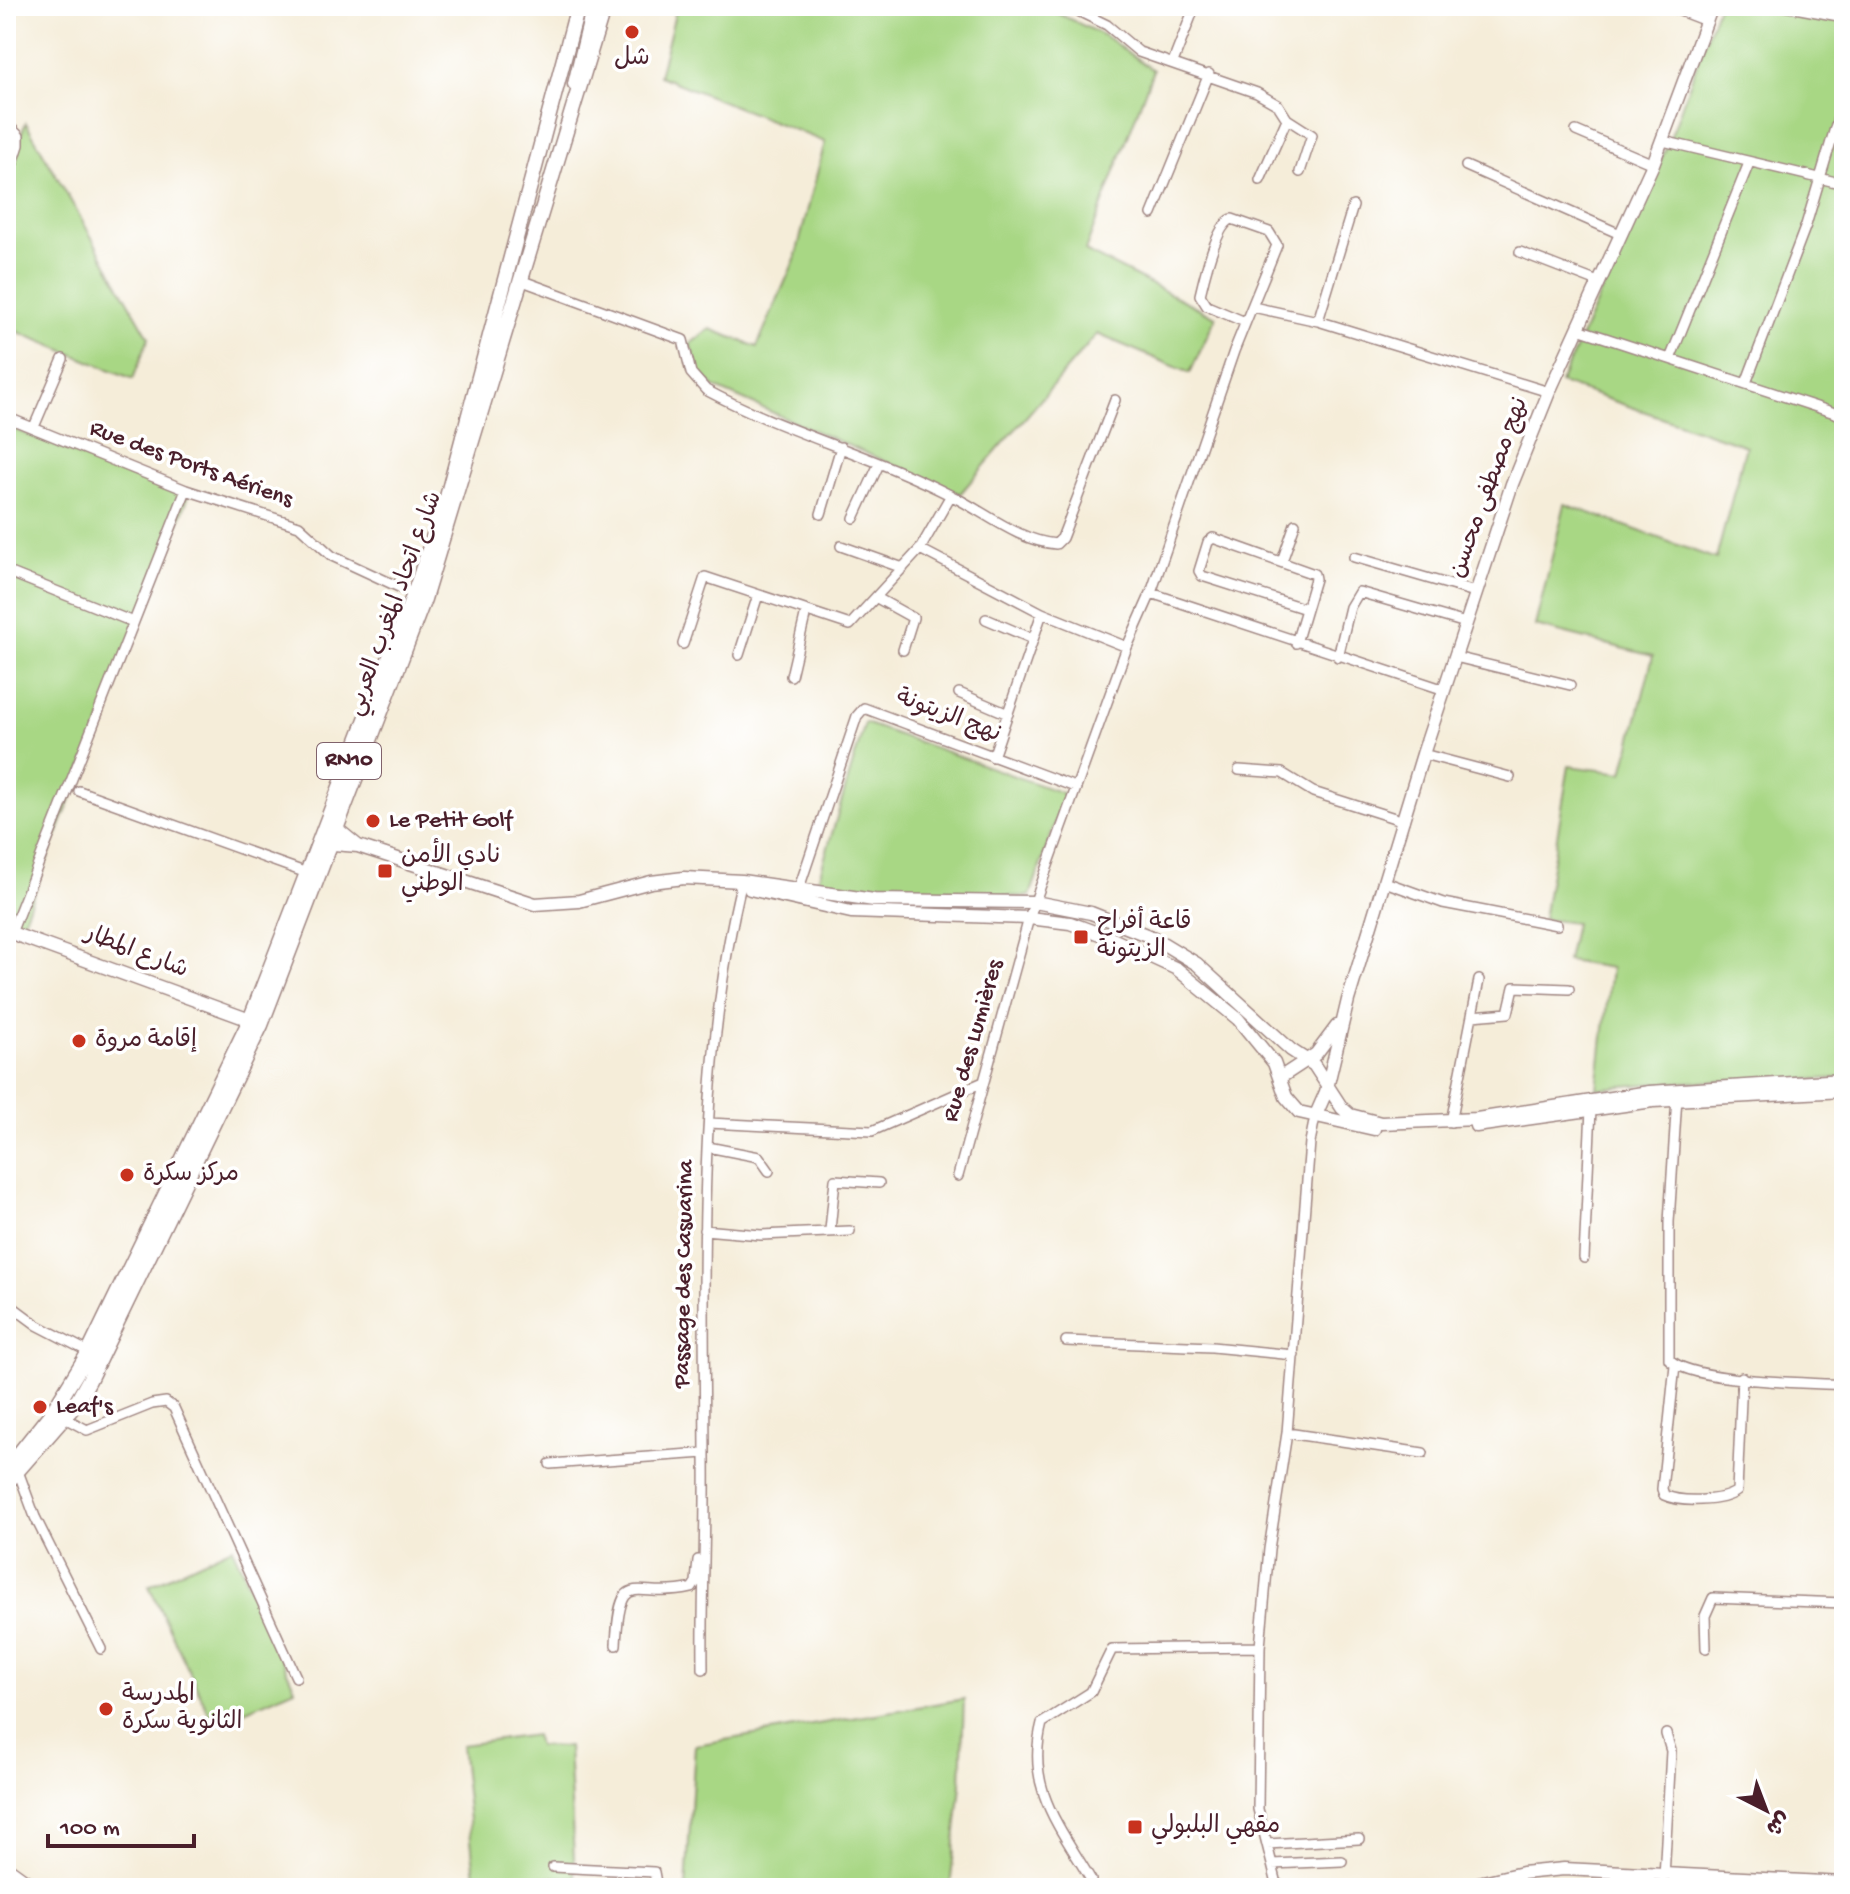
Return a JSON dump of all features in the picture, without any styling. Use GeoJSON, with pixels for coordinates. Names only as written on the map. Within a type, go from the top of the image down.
{"type":"FeatureCollection","features":[{"type":"Feature","properties":{"kind":"main road","name":"شارع اتحاد المغرب العربي"},"geometry":{"type":"LineString","coordinates":[[332,824],[447,497],[578,6]]}},
{"type":"Feature","properties":{"kind":"main road"},"geometry":{"type":"LineString","coordinates":[[552,173],[593,6]]}},
{"type":"Feature","properties":{"kind":"main road","name":"شارع اتحاد المغرب العربي"},"geometry":{"type":"LineString","coordinates":[[6,1484],[12,1470],[89,1380],[261,1025],[324,844],[424,599],[604,6]]}},
{"type":"Feature","properties":{"kind":"main road","name":"نهج مصطفى محسن"},"geometry":{"type":"LineString","coordinates":[[1315,1117],[1327,1086],[1348,1000],[1475,592],[1549,392],[1663,141],[1712,6]]}},
{"type":"Feature","properties":{"kind":"main road"},"geometry":{"type":"LineString","coordinates":[[332,824],[358,846]]}},
{"type":"Feature","properties":{"kind":"main road","name":"شارع اتحاد المغرب العربي"},"geometry":{"type":"LineString","coordinates":[[58,1415],[250,1020],[307,873],[324,844]]}},
{"type":"Feature","properties":{"kind":"main road"},"geometry":{"type":"LineString","coordinates":[[324,844],[358,846],[516,900],[544,905],[579,901],[666,879],[737,883],[870,914],[1029,918],[1070,923],[1146,953],[1177,969],[1238,1019],[1263,1046],[1293,1106],[1315,1117],[1379,1130],[1430,1130],[1512,1123],[1677,1095],[1844,1080]]}},
{"type":"Feature","properties":{"kind":"main road"},"geometry":{"type":"LineString","coordinates":[[797,896],[1035,902],[1091,913],[1154,938],[1183,955],[1321,1072],[1342,1108],[1359,1118],[1381,1123],[1451,1122],[1605,1097],[1844,1091]]}},
{"type":"Feature","properties":{"kind":"main road","name":"شارع المطار"},"geometry":{"type":"LineString","coordinates":[[9,932],[250,1020]]}},
{"type":"Feature","properties":{"kind":"main road","name":"نهج مصطفى محسن"},"geometry":{"type":"LineString","coordinates":[[1306,1059],[1330,1039],[1348,1000]]}},
{"type":"Feature","properties":{"kind":"main road"},"geometry":{"type":"LineString","coordinates":[[1281,1077],[1306,1059]]}},
{"type":"Feature","properties":{"kind":"main road"},"geometry":{"type":"LineString","coordinates":[[1457,1888],[1522,1873],[1564,1869],[1606,1869],[1697,1883],[1844,1883]]}},
{"type":"Feature","properties":{"kind":"street"},"geometry":{"type":"LineString","coordinates":[[1068,6],[1107,25],[1139,52],[1209,74],[1270,99],[1287,119],[1313,138],[1300,172]]}},
{"type":"Feature","properties":{"kind":"street"},"geometry":{"type":"LineString","coordinates":[[1173,62],[1195,6]]}},
{"type":"Feature","properties":{"kind":"street"},"geometry":{"type":"LineString","coordinates":[[1667,6],[1706,21]]}},
{"type":"Feature","properties":{"kind":"street"},"geometry":{"type":"LineString","coordinates":[[1784,6],[1844,17]]}},
{"type":"Feature","properties":{"kind":"street"},"geometry":{"type":"LineString","coordinates":[[1152,214],[1209,74]]}},
{"type":"Feature","properties":{"kind":"street"},"geometry":{"type":"LineString","coordinates":[[1746,383],[1787,281],[1844,98]]}},
{"type":"Feature","properties":{"kind":"street"},"geometry":{"type":"LineString","coordinates":[[1260,180],[1287,119]]}},
{"type":"Feature","properties":{"kind":"street"},"geometry":{"type":"LineString","coordinates":[[6,123],[19,136],[19,145],[6,185]]}},
{"type":"Feature","properties":{"kind":"street"},"geometry":{"type":"LineString","coordinates":[[1576,131],[1653,164]]}},
{"type":"Feature","properties":{"kind":"street"},"geometry":{"type":"LineString","coordinates":[[1663,141],[1844,184]]}},
{"type":"Feature","properties":{"kind":"street"},"geometry":{"type":"LineString","coordinates":[[1670,359],[1749,163]]}},
{"type":"Feature","properties":{"kind":"street"},"geometry":{"type":"LineString","coordinates":[[1466,166],[1620,234]]}},
{"type":"Feature","properties":{"kind":"street"},"geometry":{"type":"LineString","coordinates":[[1318,321],[1353,206]]}},
{"type":"Feature","properties":{"kind":"street","name":"Rue des Lumières"},"geometry":{"type":"LineString","coordinates":[[958,1176],[981,1083],[1029,918],[1127,647],[1151,593],[1196,455],[1276,240],[1269,232],[1232,219],[1224,224],[1219,235],[1200,295],[1207,306],[1245,322]]}},
{"type":"Feature","properties":{"kind":"street"},"geometry":{"type":"LineString","coordinates":[[1520,252],[1598,282]]}},
{"type":"Feature","properties":{"kind":"street"},"geometry":{"type":"LineString","coordinates":[[520,280],[683,340],[691,373],[706,390],[951,495],[1023,535],[1057,544],[1115,400]]}},
{"type":"Feature","properties":{"kind":"street"},"geometry":{"type":"LineString","coordinates":[[1253,307],[1318,321],[1549,392]]}},
{"type":"Feature","properties":{"kind":"street"},"geometry":{"type":"LineString","coordinates":[[1578,329],[1844,416]]}},
{"type":"Feature","properties":{"kind":"street"},"geometry":{"type":"LineString","coordinates":[[34,427],[63,359]]}},
{"type":"Feature","properties":{"kind":"street","name":"Rue des Ports Aériens"},"geometry":{"type":"LineString","coordinates":[[6,417],[186,490],[299,526],[339,560],[414,594]]}},
{"type":"Feature","properties":{"kind":"street"},"geometry":{"type":"LineString","coordinates":[[821,514],[841,447]]}},
{"type":"Feature","properties":{"kind":"street"},"geometry":{"type":"LineString","coordinates":[[854,518],[879,464]]}},
{"type":"Feature","properties":{"kind":"street"},"geometry":{"type":"LineString","coordinates":[[9,932],[186,490]]}},
{"type":"Feature","properties":{"kind":"street"},"geometry":{"type":"LineString","coordinates":[[683,644],[705,577],[850,625],[920,549],[951,495]]}},
{"type":"Feature","properties":{"kind":"street"},"geometry":{"type":"LineString","coordinates":[[1282,561],[1295,524]]}},
{"type":"Feature","properties":{"kind":"street"},"geometry":{"type":"LineString","coordinates":[[1296,643],[1306,609],[1314,574],[1213,538],[1208,542],[1199,571],[1202,576],[1306,609]]}},
{"type":"Feature","properties":{"kind":"street"},"geometry":{"type":"LineString","coordinates":[[841,546],[903,568]]}},
{"type":"Feature","properties":{"kind":"street"},"geometry":{"type":"LineString","coordinates":[[920,549],[1042,613],[1127,647]]}},
{"type":"Feature","properties":{"kind":"street"},"geometry":{"type":"LineString","coordinates":[[1354,557],[1475,592]]}},
{"type":"Feature","properties":{"kind":"street"},"geometry":{"type":"LineString","coordinates":[[6,571],[133,622]]}},
{"type":"Feature","properties":{"kind":"street"},"geometry":{"type":"LineString","coordinates":[[1338,657],[1350,607],[1359,592],[1466,623]]}},
{"type":"Feature","properties":{"kind":"street"},"geometry":{"type":"LineString","coordinates":[[1151,593],[1445,690]]}},
{"type":"Feature","properties":{"kind":"street"},"geometry":{"type":"LineString","coordinates":[[739,655],[758,595]]}},
{"type":"Feature","properties":{"kind":"street"},"geometry":{"type":"LineString","coordinates":[[877,598],[913,618],[903,650]]}},
{"type":"Feature","properties":{"kind":"street"},"geometry":{"type":"LineString","coordinates":[[791,676],[806,612]]}},
{"type":"Feature","properties":{"kind":"street"},"geometry":{"type":"LineString","coordinates":[[993,757],[1042,613]]}},
{"type":"Feature","properties":{"kind":"street"},"geometry":{"type":"LineString","coordinates":[[986,619],[1033,639]]}},
{"type":"Feature","properties":{"kind":"street"},"geometry":{"type":"LineString","coordinates":[[1455,657],[1570,685]]}},
{"type":"Feature","properties":{"kind":"street"},"geometry":{"type":"LineString","coordinates":[[959,693],[1008,714]]}},
{"type":"Feature","properties":{"kind":"street","name":"نهج الزيتونة"},"geometry":{"type":"LineString","coordinates":[[797,896],[861,710],[867,708],[884,713],[1075,787]]}},
{"type":"Feature","properties":{"kind":"street"},"geometry":{"type":"LineString","coordinates":[[1423,754],[1510,777]]}},
{"type":"Feature","properties":{"kind":"street"},"geometry":{"type":"LineString","coordinates":[[1239,770],[1282,773],[1313,792],[1404,821]]}},
{"type":"Feature","properties":{"kind":"street"},"geometry":{"type":"LineString","coordinates":[[79,791],[307,873]]}},
{"type":"Feature","properties":{"kind":"street"},"geometry":{"type":"LineString","coordinates":[[1385,882],[1443,903],[1557,925]]}},
{"type":"Feature","properties":{"kind":"street","name":"Passage des Casuarina"},"geometry":{"type":"LineString","coordinates":[[703,1669],[704,1230],[709,1123],[737,883]]}},
{"type":"Feature","properties":{"kind":"street"},"geometry":{"type":"LineString","coordinates":[[1451,1122],[1479,980]]}},
{"type":"Feature","properties":{"kind":"street"},"geometry":{"type":"LineString","coordinates":[[1472,1016],[1508,1013],[1514,987],[1569,989]]}},
{"type":"Feature","properties":{"kind":"street"},"geometry":{"type":"LineString","coordinates":[[709,1123],[872,1131],[981,1083]]}},
{"type":"Feature","properties":{"kind":"street"},"geometry":{"type":"LineString","coordinates":[[1677,1095],[1667,1354],[1675,1365],[1701,1374],[1844,1385]]}},
{"type":"Feature","properties":{"kind":"street"},"geometry":{"type":"LineString","coordinates":[[1584,1258],[1591,1109]]}},
{"type":"Feature","properties":{"kind":"street"},"geometry":{"type":"LineString","coordinates":[[1278,1888],[1258,1809],[1260,1647],[1269,1549],[1287,1433],[1310,1142],[1315,1117]]}},
{"type":"Feature","properties":{"kind":"street"},"geometry":{"type":"LineString","coordinates":[[708,1147],[761,1158],[769,1171]]}},
{"type":"Feature","properties":{"kind":"street"},"geometry":{"type":"LineString","coordinates":[[830,1230],[835,1180],[879,1183]]}},
{"type":"Feature","properties":{"kind":"street"},"geometry":{"type":"LineString","coordinates":[[704,1230],[761,1235],[850,1231]]}},
{"type":"Feature","properties":{"kind":"street"},"geometry":{"type":"LineString","coordinates":[[6,1302],[37,1325],[89,1352]]}},
{"type":"Feature","properties":{"kind":"street"},"geometry":{"type":"LineString","coordinates":[[1066,1341],[1212,1347],[1294,1355]]}},
{"type":"Feature","properties":{"kind":"street"},"geometry":{"type":"LineString","coordinates":[[1675,1365],[1662,1489],[1664,1495],[1672,1499],[1726,1498],[1737,1491],[1742,1377]]}},
{"type":"Feature","properties":{"kind":"street"},"geometry":{"type":"LineString","coordinates":[[58,1415],[87,1430],[152,1404],[166,1402],[174,1408],[296,1677]]}},
{"type":"Feature","properties":{"kind":"street"},"geometry":{"type":"LineString","coordinates":[[1287,1433],[1423,1453]]}},
{"type":"Feature","properties":{"kind":"street"},"geometry":{"type":"LineString","coordinates":[[550,1464],[703,1453],[696,1582],[688,1589],[636,1589],[626,1593],[620,1602],[616,1645]]}},
{"type":"Feature","properties":{"kind":"street"},"geometry":{"type":"LineString","coordinates":[[12,1470],[101,1649]]}},
{"type":"Feature","properties":{"kind":"street"},"geometry":{"type":"LineString","coordinates":[[1706,1648],[1705,1616],[1713,1598],[1844,1603]]}},
{"type":"Feature","properties":{"kind":"street"},"geometry":{"type":"LineString","coordinates":[[1091,1880],[1060,1832],[1037,1777],[1042,1723],[1091,1692],[1112,1649],[1260,1647]]}},
{"type":"Feature","properties":{"kind":"street"},"geometry":{"type":"LineString","coordinates":[[1664,1877],[1671,1751],[1666,1734]]}},
{"type":"Feature","properties":{"kind":"street"},"geometry":{"type":"LineString","coordinates":[[1267,1844],[1359,1839]]}},
{"type":"Feature","properties":{"kind":"street"},"geometry":{"type":"LineString","coordinates":[[1272,1864],[1342,1861]]}},
{"type":"Feature","properties":{"kind":"street"},"geometry":{"type":"LineString","coordinates":[[6,1865],[38,1888]]}},
{"type":"Feature","properties":{"kind":"street"},"geometry":{"type":"LineString","coordinates":[[553,1867],[654,1872],[657,1888]]}},
{"type":"Feature","properties":{"kind":"green space"},"geometry":{"type":"Polygon","coordinates":[[[677,6],[1043,6],[1105,36],[1153,70],[1085,251],[1216,317],[1190,373],[1097,334],[960,494],[714,387],[699,372],[690,344],[710,329],[757,347],[795,259],[825,142],[659,76],[677,6]]]}},
{"type":"Feature","properties":{"kind":"green space"},"geometry":{"type":"Polygon","coordinates":[[[1718,6],[1844,6],[1844,1078],[1690,1082],[1597,1089],[1611,968],[1567,961],[1575,923],[1543,919],[1569,766],[1623,773],[1653,656],[1535,626],[1565,504],[1716,559],[1746,446],[1560,383],[1668,144],[1718,6]]]}},
{"type":"Feature","properties":{"kind":"green space"},"geometry":{"type":"Polygon","coordinates":[[[26,123],[149,337],[133,379],[6,327],[6,167],[26,123]]]}},
{"type":"Feature","properties":{"kind":"green space"},"geometry":{"type":"Polygon","coordinates":[[[6,426],[188,498],[20,929],[6,924],[6,426]]]}},
{"type":"Feature","properties":{"kind":"green space"},"geometry":{"type":"Polygon","coordinates":[[[865,723],[1065,794],[1030,896],[895,897],[816,887],[865,723]]]}},
{"type":"Feature","properties":{"kind":"green space"},"geometry":{"type":"Polygon","coordinates":[[[232,1547],[295,1689],[214,1724],[149,1586],[232,1547]]]}},
{"type":"Feature","properties":{"kind":"green space"},"geometry":{"type":"Polygon","coordinates":[[[964,1699],[961,1784],[950,1888],[686,1888],[695,1745],[964,1699]]]}},
{"type":"Feature","properties":{"kind":"green space"},"geometry":{"type":"Polygon","coordinates":[[[535,1735],[538,1746],[568,1747],[575,1877],[475,1877],[461,1745],[535,1735]]]}},
{"type":"Feature","properties":{"kind":"place","name":"شل"},"geometry":{"type":"Point","coordinates":[632,32]}},
{"type":"Feature","properties":{"kind":"place","name":"Le Petit Golf"},"geometry":{"type":"Point","coordinates":[373,821]}},
{"type":"Feature","properties":{"kind":"place","name":"نادي الأمن الوطني"},"geometry":{"type":"Point","coordinates":[385,871]}},
{"type":"Feature","properties":{"kind":"place","name":"قاعة أفراح الزيتونة"},"geometry":{"type":"Point","coordinates":[1081,937]}},
{"type":"Feature","properties":{"kind":"place","name":"إقامة مروة"},"geometry":{"type":"Point","coordinates":[79,1041]}},
{"type":"Feature","properties":{"kind":"place","name":"مركز سكرة"},"geometry":{"type":"Point","coordinates":[127,1175]}},
{"type":"Feature","properties":{"kind":"place","name":"Leaf's"},"geometry":{"type":"Point","coordinates":[40,1407]}},
{"type":"Feature","properties":{"kind":"place","name":"المدرسة الثانوية سكرة"},"geometry":{"type":"Point","coordinates":[106,1709]}},
{"type":"Feature","properties":{"kind":"place","name":"مقهي البلبولي"},"geometry":{"type":"Point","coordinates":[1135,1827]}}]}
